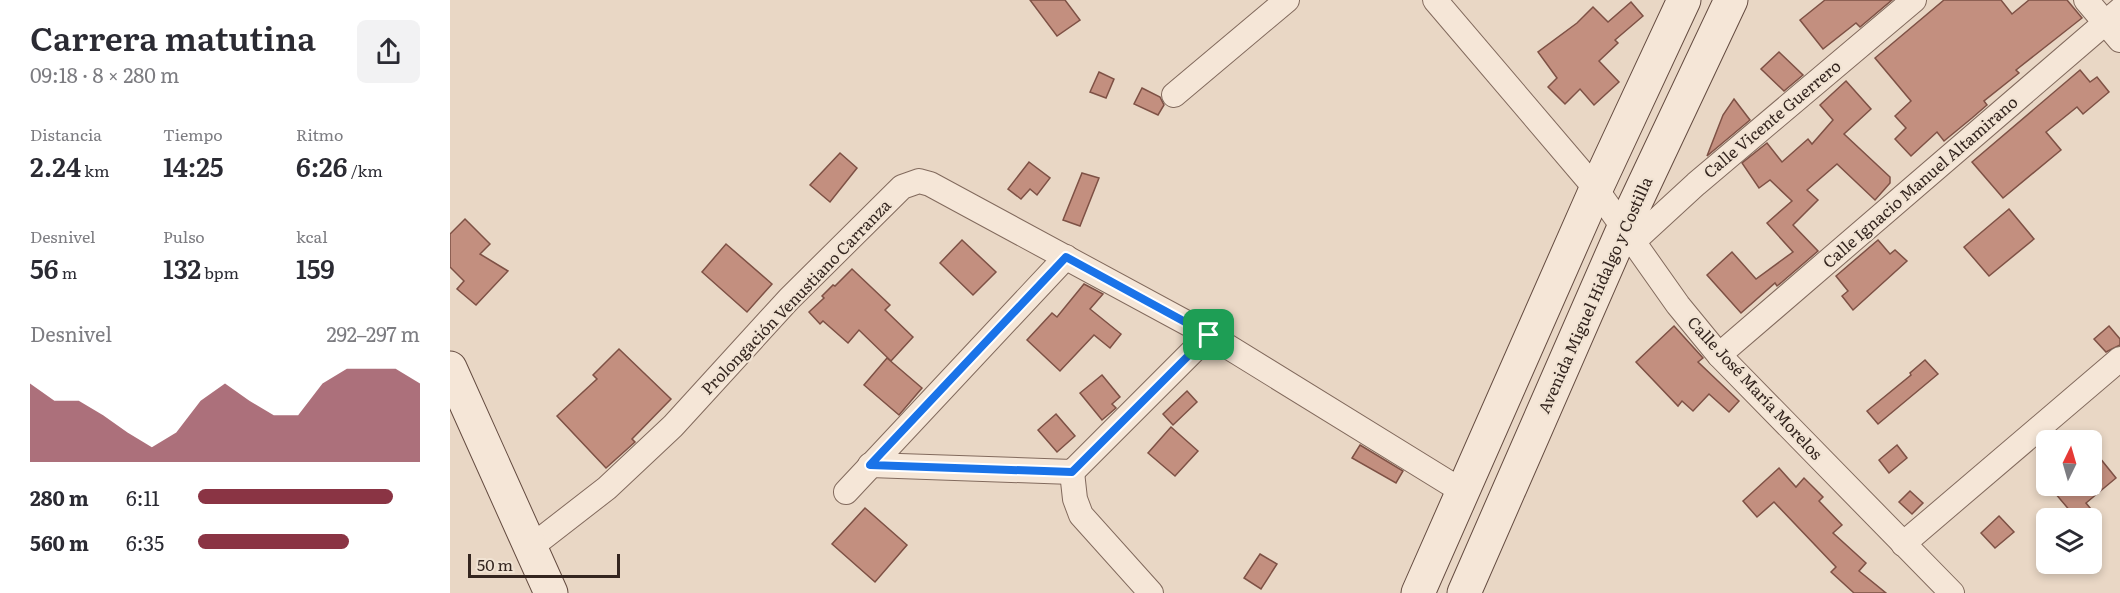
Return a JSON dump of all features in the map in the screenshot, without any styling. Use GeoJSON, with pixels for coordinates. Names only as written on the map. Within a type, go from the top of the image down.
{"type":"FeatureCollection","features":[{"type":"Feature","properties":{"kind":"main road"},"geometry":{"type":"LineString","coordinates":[[1419,593],[1596,189],[1684,0]]}},
{"type":"Feature","properties":{"kind":"main road","name":"Avenida Miguel Hidalgo y Costilla"},"geometry":{"type":"LineString","coordinates":[[1464,593],[1629,234],[1731,0]]}},
{"type":"Feature","properties":{"kind":"main road"},"geometry":{"type":"LineString","coordinates":[[450,368],[551,593]]}},
{"type":"Feature","properties":{"kind":"street"},"geometry":{"type":"LineString","coordinates":[[1174,95],[1287,0]]}},
{"type":"Feature","properties":{"kind":"street","name":"Calle José María Morelos"},"geometry":{"type":"LineString","coordinates":[[1435,0],[1596,189],[1678,305],[1719,355],[1952,593]]}},
{"type":"Feature","properties":{"kind":"street","name":"Calle Vicente Guerrero"},"geometry":{"type":"LineString","coordinates":[[1629,234],[1696,184],[1914,0]]}},
{"type":"Feature","properties":{"kind":"street"},"geometry":{"type":"LineString","coordinates":[[2086,0],[2115,24]]}},
{"type":"Feature","properties":{"kind":"street","name":"Calle Ignacio Manuel Altamirano"},"geometry":{"type":"LineString","coordinates":[[1719,355],[2115,24]]}},
{"type":"Feature","properties":{"kind":"street","name":"Prolongación Venustiano Carranza"},"geometry":{"type":"LineString","coordinates":[[531,547],[607,488],[672,426],[789,299],[902,187],[918,181],[930,184],[1209,335],[1462,491]]}},
{"type":"Feature","properties":{"kind":"street"},"geometry":{"type":"LineString","coordinates":[[846,492],[1066,257]]}},
{"type":"Feature","properties":{"kind":"street"},"geometry":{"type":"LineString","coordinates":[[870,465],[1072,472],[1209,335]]}},
{"type":"Feature","properties":{"kind":"street"},"geometry":{"type":"LineString","coordinates":[[1903,544],[2120,359]]}},
{"type":"Feature","properties":{"kind":"street"},"geometry":{"type":"LineString","coordinates":[[1072,472],[1081,514],[1151,593]]}},
{"type":"Feature","properties":{"kind":"building"},"geometry":{"type":"Polygon","coordinates":[[[1030,0],[1065,0],[1080,20],[1057,36],[1030,0]]]}},
{"type":"Feature","properties":{"kind":"building"},"geometry":{"type":"Polygon","coordinates":[[[1825,0],[1892,0],[1860,27],[1856,23],[1823,49],[1800,20],[1825,0]]]}},
{"type":"Feature","properties":{"kind":"building"},"geometry":{"type":"Polygon","coordinates":[[[1944,0],[2001,0],[2012,14],[2029,0],[2067,0],[2082,18],[2016,70],[2019,73],[1984,101],[1987,105],[1944,141],[1937,132],[1911,156],[1895,139],[1906,128],[1895,116],[1911,101],[1875,58],[1944,0]]]}},
{"type":"Feature","properties":{"kind":"building"},"geometry":{"type":"Polygon","coordinates":[[[1631,2],[1643,16],[1615,40],[1618,43],[1599,61],[1619,82],[1594,105],[1580,89],[1565,104],[1548,87],[1557,78],[1538,52],[1577,23],[1593,7],[1608,22],[1631,2]]]}},
{"type":"Feature","properties":{"kind":"building"},"geometry":{"type":"Polygon","coordinates":[[[1779,52],[1803,75],[1784,91],[1761,69],[1779,52]]]}},
{"type":"Feature","properties":{"kind":"building"},"geometry":{"type":"Polygon","coordinates":[[[2080,70],[2090,82],[2097,77],[2109,92],[2083,114],[2077,107],[2046,132],[2061,150],[2003,198],[1972,162],[2080,70]]]}},
{"type":"Feature","properties":{"kind":"building"},"geometry":{"type":"Polygon","coordinates":[[[1099,72],[1114,79],[1106,98],[1090,92],[1099,72]]]}},
{"type":"Feature","properties":{"kind":"building"},"geometry":{"type":"Polygon","coordinates":[[[1846,81],[1871,109],[1844,134],[1890,177],[1890,183],[1875,200],[1837,164],[1807,190],[1818,200],[1793,225],[1818,251],[1777,286],[1775,283],[1741,313],[1707,275],[1732,252],[1756,279],[1793,252],[1767,223],[1792,201],[1770,180],[1759,188],[1742,163],[1767,143],[1782,162],[1808,139],[1812,144],[1833,120],[1820,105],[1846,81]]]}},
{"type":"Feature","properties":{"kind":"building"},"geometry":{"type":"Polygon","coordinates":[[[1142,88],[1160,97],[1164,105],[1158,115],[1134,104],[1142,88]]]}},
{"type":"Feature","properties":{"kind":"building"},"geometry":{"type":"Polygon","coordinates":[[[1734,99],[1750,120],[1707,156],[1723,115],[1734,99]]]}},
{"type":"Feature","properties":{"kind":"building"},"geometry":{"type":"Polygon","coordinates":[[[840,153],[857,168],[830,202],[810,185],[840,153]]]}},
{"type":"Feature","properties":{"kind":"building"},"geometry":{"type":"Polygon","coordinates":[[[1029,162],[1050,178],[1037,195],[1030,189],[1021,199],[1008,189],[1029,162]]]}},
{"type":"Feature","properties":{"kind":"building"},"geometry":{"type":"Polygon","coordinates":[[[1082,173],[1099,178],[1080,226],[1063,220],[1082,173]]]}},
{"type":"Feature","properties":{"kind":"building"},"geometry":{"type":"Polygon","coordinates":[[[2009,209],[2034,239],[1989,276],[1964,247],[2009,209]]]}},
{"type":"Feature","properties":{"kind":"building"},"geometry":{"type":"Polygon","coordinates":[[[465,219],[490,244],[480,254],[508,271],[476,305],[457,289],[464,281],[450,267],[450,234],[465,219]]]}},
{"type":"Feature","properties":{"kind":"building"},"geometry":{"type":"Polygon","coordinates":[[[962,240],[996,272],[973,295],[940,263],[962,240]]]}},
{"type":"Feature","properties":{"kind":"building"},"geometry":{"type":"Polygon","coordinates":[[[1878,240],[1890,254],[1895,250],[1907,261],[1853,310],[1842,296],[1848,291],[1836,276],[1878,240]]]}},
{"type":"Feature","properties":{"kind":"building"},"geometry":{"type":"Polygon","coordinates":[[[726,244],[772,284],[747,312],[702,272],[726,244]]]}},
{"type":"Feature","properties":{"kind":"building"},"geometry":{"type":"Polygon","coordinates":[[[852,269],[890,305],[885,310],[913,337],[891,361],[859,330],[848,343],[823,321],[820,324],[809,312],[824,298],[822,296],[833,285],[835,286],[852,269]]]}},
{"type":"Feature","properties":{"kind":"building"},"geometry":{"type":"Polygon","coordinates":[[[1084,284],[1103,294],[1090,309],[1121,334],[1110,348],[1094,335],[1060,371],[1027,340],[1052,313],[1057,317],[1084,284]]]}},
{"type":"Feature","properties":{"kind":"building"},"geometry":{"type":"Polygon","coordinates":[[[1674,326],[1703,358],[1698,362],[1739,401],[1729,412],[1709,394],[1693,411],[1682,401],[1678,406],[1636,362],[1674,326]]]}},
{"type":"Feature","properties":{"kind":"building"},"geometry":{"type":"Polygon","coordinates":[[[2109,326],[2120,339],[2120,345],[2106,352],[2094,339],[2109,326]]]}},
{"type":"Feature","properties":{"kind":"building"},"geometry":{"type":"Polygon","coordinates":[[[619,349],[671,399],[632,439],[635,442],[606,468],[557,416],[597,379],[593,375],[619,349]]]}},
{"type":"Feature","properties":{"kind":"building"},"geometry":{"type":"Polygon","coordinates":[[[887,358],[922,388],[899,415],[864,385],[887,358]]]}},
{"type":"Feature","properties":{"kind":"building"},"geometry":{"type":"Polygon","coordinates":[[[1925,360],[1938,374],[1878,424],[1867,411],[1911,375],[1910,373],[1925,360]]]}},
{"type":"Feature","properties":{"kind":"building"},"geometry":{"type":"Polygon","coordinates":[[[1102,375],[1120,397],[1112,404],[1116,408],[1102,420],[1080,393],[1102,375]]]}},
{"type":"Feature","properties":{"kind":"building"},"geometry":{"type":"Polygon","coordinates":[[[1187,391],[1197,402],[1173,425],[1163,414],[1187,391]]]}},
{"type":"Feature","properties":{"kind":"building"},"geometry":{"type":"Polygon","coordinates":[[[1056,414],[1075,436],[1057,452],[1038,430],[1056,414]]]}},
{"type":"Feature","properties":{"kind":"building"},"geometry":{"type":"Polygon","coordinates":[[[1171,427],[1198,451],[1175,476],[1148,453],[1171,427]]]}},
{"type":"Feature","properties":{"kind":"building"},"geometry":{"type":"Polygon","coordinates":[[[1360,445],[1403,471],[1396,483],[1352,458],[1360,445]]]}},
{"type":"Feature","properties":{"kind":"building"},"geometry":{"type":"Polygon","coordinates":[[[1897,445],[1907,458],[1889,473],[1879,460],[1897,445]]]}},
{"type":"Feature","properties":{"kind":"building"},"geometry":{"type":"Polygon","coordinates":[[[2102,461],[2116,478],[2102,490],[2102,461]]]}},
{"type":"Feature","properties":{"kind":"building"},"geometry":{"type":"Polygon","coordinates":[[[1779,468],[1796,487],[1804,478],[1823,497],[1819,501],[1842,525],[1833,533],[1866,563],[1859,571],[1886,593],[1854,593],[1831,572],[1836,567],[1774,502],[1757,517],[1743,501],[1779,468]]]}},
{"type":"Feature","properties":{"kind":"building"},"geometry":{"type":"Polygon","coordinates":[[[1910,491],[1923,503],[1912,514],[1899,502],[1910,491]]]}},
{"type":"Feature","properties":{"kind":"building"},"geometry":{"type":"Polygon","coordinates":[[[2057,496],[2094,496],[2086,503],[2090,508],[2068,508],[2057,496]]]}},
{"type":"Feature","properties":{"kind":"building"},"geometry":{"type":"Polygon","coordinates":[[[865,508],[907,545],[875,582],[832,544],[865,508]]]}},
{"type":"Feature","properties":{"kind":"building"},"geometry":{"type":"Polygon","coordinates":[[[1999,516],[2014,532],[1995,548],[1981,533],[1999,516]]]}},
{"type":"Feature","properties":{"kind":"building"},"geometry":{"type":"Polygon","coordinates":[[[1260,554],[1277,564],[1261,589],[1244,578],[1260,554]]]}},
{"type":"Feature","properties":{"kind":"route"},"geometry":{"type":"LineString","coordinates":[[1066,257],[1209,335],[1072,472],[870,465],[1066,257]]}}]}
